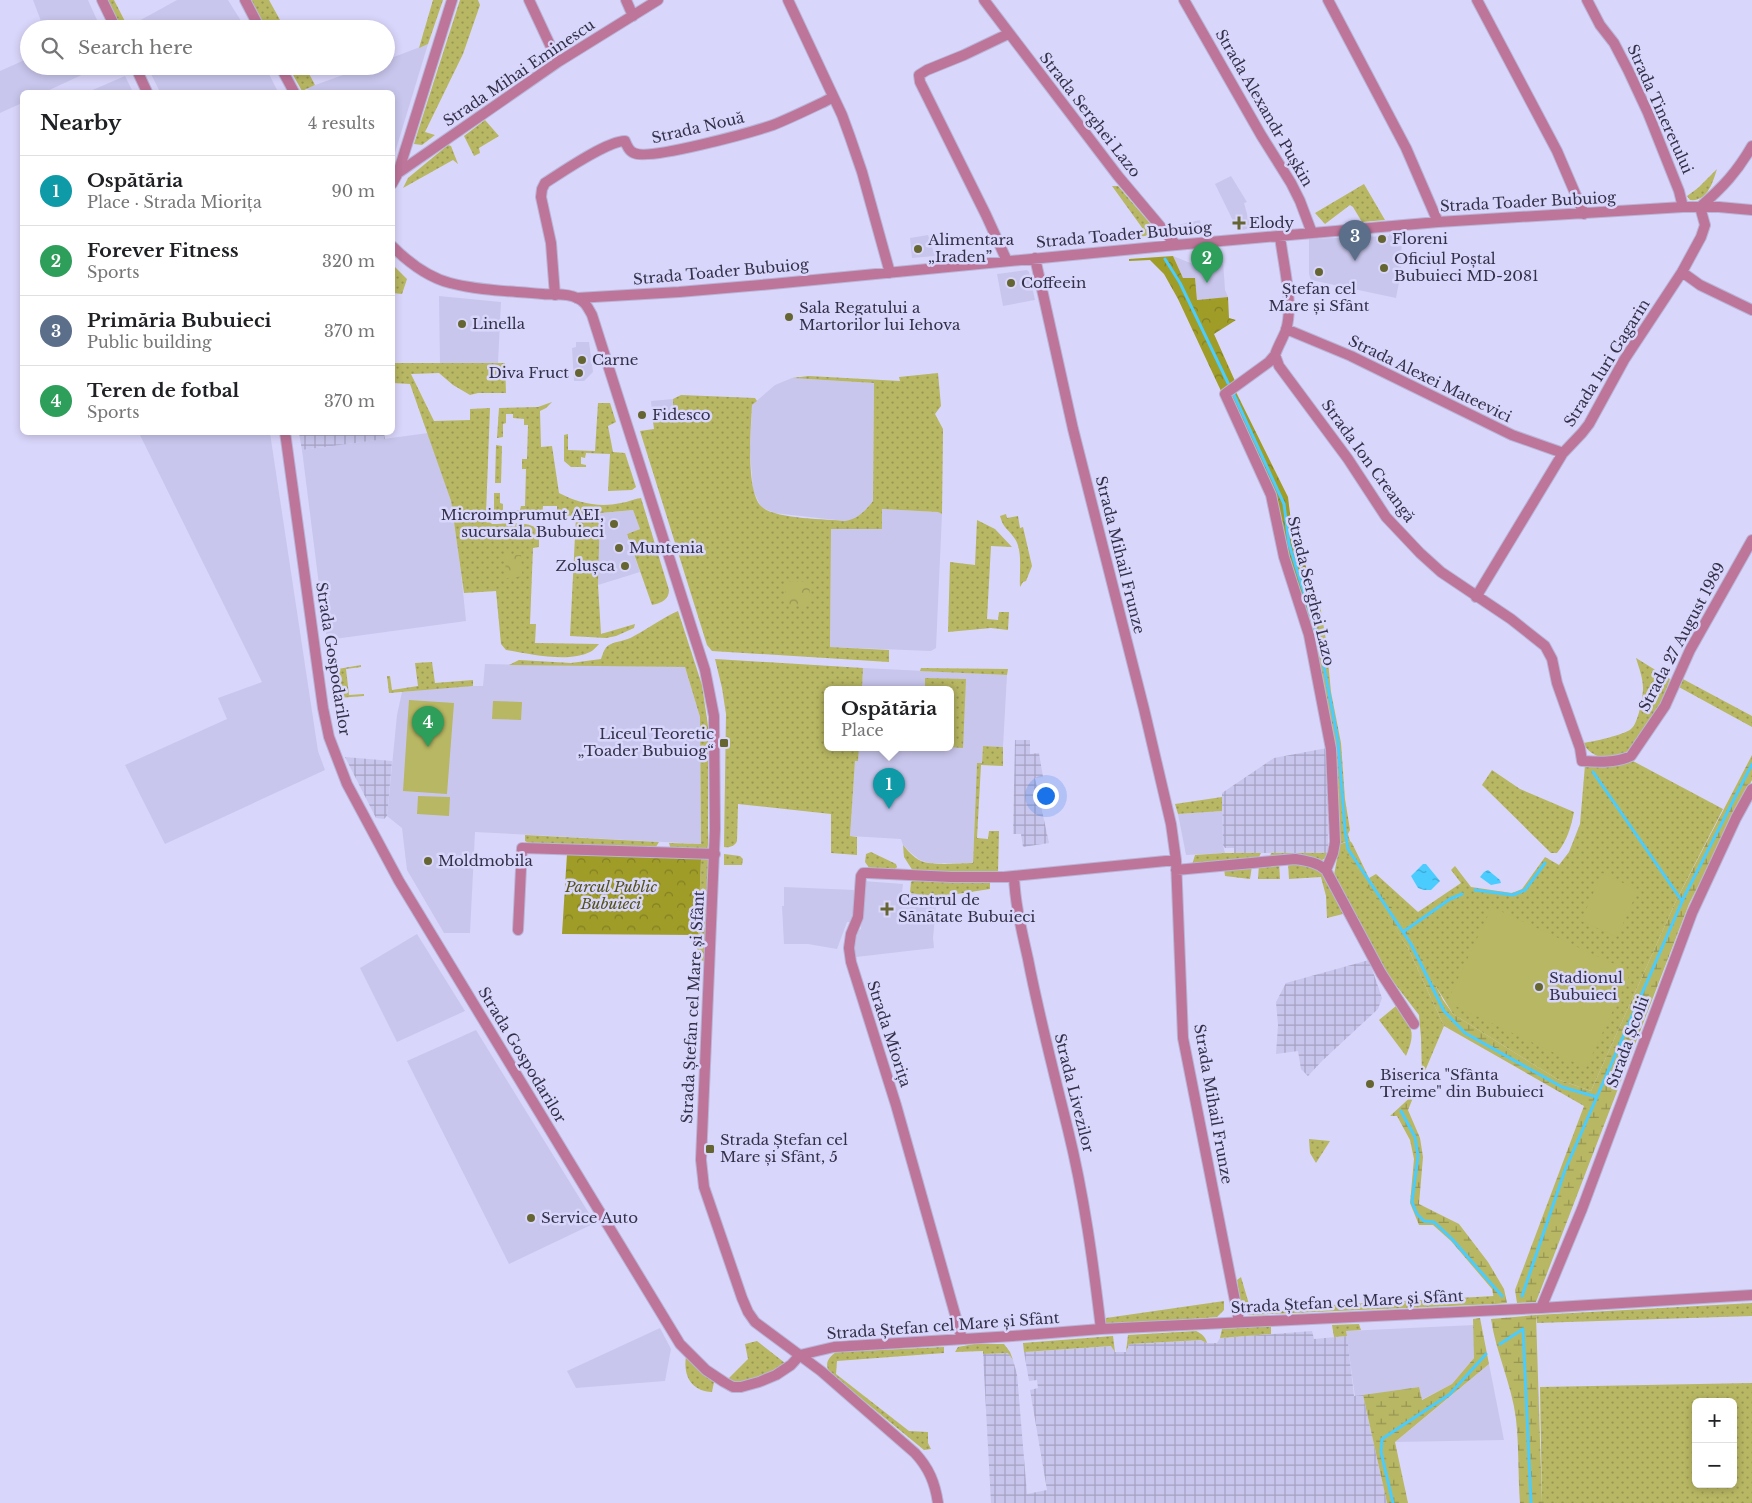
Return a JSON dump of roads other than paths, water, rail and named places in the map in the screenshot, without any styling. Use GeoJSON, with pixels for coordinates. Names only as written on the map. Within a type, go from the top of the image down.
{"type":"FeatureCollection","features":[{"type":"Feature","properties":{"kind":"street"},"geometry":{"type":"LineString","coordinates":[[102,0],[112,20]]}},
{"type":"Feature","properties":{"kind":"street"},"geometry":{"type":"LineString","coordinates":[[245,0],[255,20]]}},
{"type":"Feature","properties":{"kind":"street"},"geometry":{"type":"LineString","coordinates":[[395,178],[452,0]]}},
{"type":"Feature","properties":{"kind":"street"},"geometry":{"type":"LineString","coordinates":[[529,0],[558,62]]}},
{"type":"Feature","properties":{"kind":"street"},"geometry":{"type":"LineString","coordinates":[[626,0],[633,16]]}},
{"type":"Feature","properties":{"kind":"street","name":"Strada Mihai Eminescu"},"geometry":{"type":"LineString","coordinates":[[398,173],[558,62],[658,0]]}},
{"type":"Feature","properties":{"kind":"street"},"geometry":{"type":"LineString","coordinates":[[788,0],[842,116],[862,172],[890,273]]}},
{"type":"Feature","properties":{"kind":"street","name":"Strada Serghei Lazo"},"geometry":{"type":"LineString","coordinates":[[984,0],[1008,34],[1118,176],[1176,245]]}},
{"type":"Feature","properties":{"kind":"street","name":"Strada Alexandr Pușkin"},"geometry":{"type":"LineString","coordinates":[[1184,0],[1261,135],[1291,183],[1312,233]]}},
{"type":"Feature","properties":{"kind":"street"},"geometry":{"type":"LineString","coordinates":[[1328,0],[1406,148],[1438,222]]}},
{"type":"Feature","properties":{"kind":"street"},"geometry":{"type":"LineString","coordinates":[[1476,0],[1557,151],[1584,214]]}},
{"type":"Feature","properties":{"kind":"street","name":"Strada Tineretului"},"geometry":{"type":"LineString","coordinates":[[1587,0],[1600,25],[1614,43],[1648,113],[1680,191],[1683,207]]}},
{"type":"Feature","properties":{"kind":"street"},"geometry":{"type":"LineString","coordinates":[[1007,261],[920,82],[919,75],[1008,34]]}},
{"type":"Feature","properties":{"kind":"street"},"geometry":{"type":"LineString","coordinates":[[139,75],[147,90]]}},
{"type":"Feature","properties":{"kind":"street"},"geometry":{"type":"LineString","coordinates":[[285,75],[293,90]]}},
{"type":"Feature","properties":{"kind":"street","name":"Strada Nouă"},"geometry":{"type":"LineString","coordinates":[[555,295],[551,243],[541,197],[542,189],[546,183],[582,160],[618,141],[625,141],[629,150],[634,154],[645,155],[674,150],[750,132],[774,124],[832,98]]}},
{"type":"Feature","properties":{"kind":"street"},"geometry":{"type":"LineString","coordinates":[[1700,207],[1716,194],[1736,171],[1752,146]]}},
{"type":"Feature","properties":{"kind":"street","name":"Strada Toader Bubuiog"},"geometry":{"type":"LineString","coordinates":[[395,249],[416,267],[450,283],[487,289],[577,298],[679,292],[1438,222],[1683,207],[1719,207],[1752,210]]}},
{"type":"Feature","properties":{"kind":"street","name":"Strada Iuri Gagarin"},"geometry":{"type":"LineString","coordinates":[[1476,597],[1563,453],[1589,424],[1624,360],[1682,272],[1701,237],[1705,225],[1700,207]]}},
{"type":"Feature","properties":{"kind":"street"},"geometry":{"type":"LineString","coordinates":[[1275,355],[1286,329],[1288,301],[1280,236]]}},
{"type":"Feature","properties":{"kind":"street","name":"Strada Mihail Frunze"},"geometry":{"type":"LineString","coordinates":[[1035,258],[1073,430],[1166,800],[1176,865],[1183,1038],[1239,1321]]}},
{"type":"Feature","properties":{"kind":"street"},"geometry":{"type":"LineString","coordinates":[[1682,272],[1700,285],[1752,310]]}},
{"type":"Feature","properties":{"kind":"street","name":"Strada Ștefan cel Mare și Sfânt"},"geometry":{"type":"LineString","coordinates":[[577,298],[587,306],[592,315],[709,685],[715,729],[715,854],[701,1172],[707,1195],[748,1312],[765,1331],[800,1355],[834,1347],[1101,1329],[1541,1308],[1752,1295]]}},
{"type":"Feature","properties":{"kind":"street","name":"Strada Alexei Mateevici"},"geometry":{"type":"LineString","coordinates":[[1286,329],[1351,356],[1512,435],[1563,453]]}},
{"type":"Feature","properties":{"kind":"street","name":"Strada Serghei Lazo"},"geometry":{"type":"LineString","coordinates":[[1275,355],[1269,362],[1225,394],[1271,494],[1284,557],[1309,635],[1331,749],[1334,842],[1333,853],[1326,870]]}},
{"type":"Feature","properties":{"kind":"street","name":"Strada Ion Creangă"},"geometry":{"type":"LineString","coordinates":[[1275,355],[1279,366],[1332,437],[1386,517],[1441,572],[1476,597],[1512,619],[1545,646],[1552,659],[1557,683],[1580,748],[1582,761]]}},
{"type":"Feature","properties":{"kind":"street","name":"Strada Gospodarilor"},"geometry":{"type":"LineString","coordinates":[[285,435],[317,675],[328,737],[347,784],[400,881],[680,1344],[706,1370],[733,1386],[759,1382],[776,1375],[792,1365],[800,1355]]}},
{"type":"Feature","properties":{"kind":"street","name":"Strada 27 August 1989"},"geometry":{"type":"LineString","coordinates":[[1582,761],[1615,761],[1631,756],[1665,706],[1690,650],[1752,540]]}},
{"type":"Feature","properties":{"kind":"street","name":"Strada Școlii"},"geometry":{"type":"LineString","coordinates":[[1541,1308],[1582,1209],[1692,913],[1736,818],[1752,789]]}},
{"type":"Feature","properties":{"kind":"street"},"geometry":{"type":"LineString","coordinates":[[518,930],[522,848],[715,854]]}},
{"type":"Feature","properties":{"kind":"street"},"geometry":{"type":"LineString","coordinates":[[1009,877],[1295,859],[1313,862],[1326,870],[1381,973],[1414,1024]]}},
{"type":"Feature","properties":{"kind":"street","name":"Strada Miorița"},"geometry":{"type":"LineString","coordinates":[[962,1339],[896,1105],[851,962],[849,948],[851,934],[858,917],[861,876],[863,873],[1009,877]]}},
{"type":"Feature","properties":{"kind":"street","name":"Strada Livezilor"},"geometry":{"type":"LineString","coordinates":[[1009,877],[1088,1224],[1101,1329]]}},
{"type":"Feature","properties":{"kind":"street"},"geometry":{"type":"LineString","coordinates":[[800,1355],[915,1452],[928,1468],[935,1487],[938,1503]]}},
{"type":"Feature","properties":{"kind":"water"},"geometry":{"type":"Polygon","coordinates":[[[1423,864],[1426,864],[1440,881],[1431,890],[1418,888],[1411,876],[1423,864]]]}},
{"type":"Feature","properties":{"kind":"water"},"geometry":{"type":"Polygon","coordinates":[[[1488,870],[1501,883],[1491,885],[1480,877],[1488,870]]]}},
{"type":"Feature","properties":{"kind":"waterway"},"geometry":{"type":"LineString","coordinates":[[1165,259],[1180,283],[1228,383]]}},
{"type":"Feature","properties":{"kind":"waterway"},"geometry":{"type":"LineString","coordinates":[[1234,395],[1284,504],[1289,544],[1320,645],[1338,741],[1348,849],[1411,944],[1444,1011],[1465,1033],[1562,1087],[1597,1097]]}},
{"type":"Feature","properties":{"kind":"waterway"},"geometry":{"type":"LineString","coordinates":[[1522,1296],[1565,1170],[1684,897],[1752,764]]}},
{"type":"Feature","properties":{"kind":"waterway"},"geometry":{"type":"LineString","coordinates":[[1593,772],[1682,901]]}},
{"type":"Feature","properties":{"kind":"waterway"},"geometry":{"type":"LineString","coordinates":[[1475,890],[1513,895],[1525,890],[1545,863]]}},
{"type":"Feature","properties":{"kind":"waterway"},"geometry":{"type":"LineString","coordinates":[[1403,932],[1450,899],[1462,894]]}},
{"type":"Feature","properties":{"kind":"waterway"},"geometry":{"type":"LineString","coordinates":[[1401,1111],[1415,1137],[1418,1156],[1412,1202],[1417,1214],[1424,1221],[1434,1222],[1452,1239],[1502,1296]]}},
{"type":"Feature","properties":{"kind":"waterway"},"geometry":{"type":"LineString","coordinates":[[1523,1329],[1531,1503]]}},
{"type":"Feature","properties":{"kind":"waterway"},"geometry":{"type":"LineString","coordinates":[[1500,1344],[1523,1329]]}},
{"type":"Feature","properties":{"kind":"waterway"},"geometry":{"type":"LineString","coordinates":[[1393,1503],[1381,1452],[1382,1439],[1450,1394],[1486,1354]]}},
{"type":"Feature","properties":{"kind":"place","name":"Elody"},"geometry":{"type":"Point","coordinates":[1239,223]}},
{"type":"Feature","properties":{"kind":"place","name":"Floreni"},"geometry":{"type":"Point","coordinates":[1382,239]}},
{"type":"Feature","properties":{"kind":"place","name":"Alimentara „Iraden”"},"geometry":{"type":"Point","coordinates":[918,249]}},
{"type":"Feature","properties":{"kind":"place","name":"Primăria Bubuieci"},"geometry":{"type":"Point","coordinates":[1355,261]}},
{"type":"Feature","properties":{"kind":"place","name":"Oficiul Poștal Bubuieci MD-2081"},"geometry":{"type":"Point","coordinates":[1384,268]}},
{"type":"Feature","properties":{"kind":"place","name":"Ștefan cel Mare și Sfânt"},"geometry":{"type":"Point","coordinates":[1319,272]}},
{"type":"Feature","properties":{"kind":"place","name":"Coffeein"},"geometry":{"type":"Point","coordinates":[1011,283]}},
{"type":"Feature","properties":{"kind":"place","name":"Forever Fitness"},"geometry":{"type":"Point","coordinates":[1207,283]}},
{"type":"Feature","properties":{"kind":"place","name":"Sala Regatului a Martorilor lui Iehova"},"geometry":{"type":"Point","coordinates":[789,317]}},
{"type":"Feature","properties":{"kind":"place","name":"Linella"},"geometry":{"type":"Point","coordinates":[462,324]}},
{"type":"Feature","properties":{"kind":"place","name":"Carne"},"geometry":{"type":"Point","coordinates":[582,360]}},
{"type":"Feature","properties":{"kind":"place","name":"Diva Fruct"},"geometry":{"type":"Point","coordinates":[579,373]}},
{"type":"Feature","properties":{"kind":"place","name":"Fidesco"},"geometry":{"type":"Point","coordinates":[642,415]}},
{"type":"Feature","properties":{"kind":"place","name":"Microimprumut AEI, sucursala Bubuieci"},"geometry":{"type":"Point","coordinates":[614,524]}},
{"type":"Feature","properties":{"kind":"place","name":"Muntenia"},"geometry":{"type":"Point","coordinates":[619,548]}},
{"type":"Feature","properties":{"kind":"place","name":"Zolușca"},"geometry":{"type":"Point","coordinates":[625,566]}},
{"type":"Feature","properties":{"kind":"place","name":"Liceul Teoretic „Toader Bubuiog“"},"geometry":{"type":"Point","coordinates":[724,743]}},
{"type":"Feature","properties":{"kind":"place","name":"Teren de fotbal"},"geometry":{"type":"Point","coordinates":[428,747]}},
{"type":"Feature","properties":{"kind":"place","name":"Ospătăria"},"geometry":{"type":"Point","coordinates":[889,809]}},
{"type":"Feature","properties":{"kind":"place","name":"Moldmobila"},"geometry":{"type":"Point","coordinates":[428,861]}},
{"type":"Feature","properties":{"kind":"place","name":"Centrul de Sănătate Bubuieci"},"geometry":{"type":"Point","coordinates":[887,909]}},
{"type":"Feature","properties":{"kind":"place","name":"Stadionul Bubuieci"},"geometry":{"type":"Point","coordinates":[1539,987]}},
{"type":"Feature","properties":{"kind":"place","name":"Biserica \"Sfânta Treime\" din Bubuieci"},"geometry":{"type":"Point","coordinates":[1370,1084]}},
{"type":"Feature","properties":{"kind":"place","name":"Strada Ștefan cel Mare și Sfânt, 5"},"geometry":{"type":"Point","coordinates":[710,1149]}},
{"type":"Feature","properties":{"kind":"place","name":"Service Auto"},"geometry":{"type":"Point","coordinates":[531,1218]}},
{"type":"Feature","properties":{"kind":"park label","name":"Parcul Public Bubuieci"},"geometry":{"type":"Point","coordinates":[611,896]}}]}
